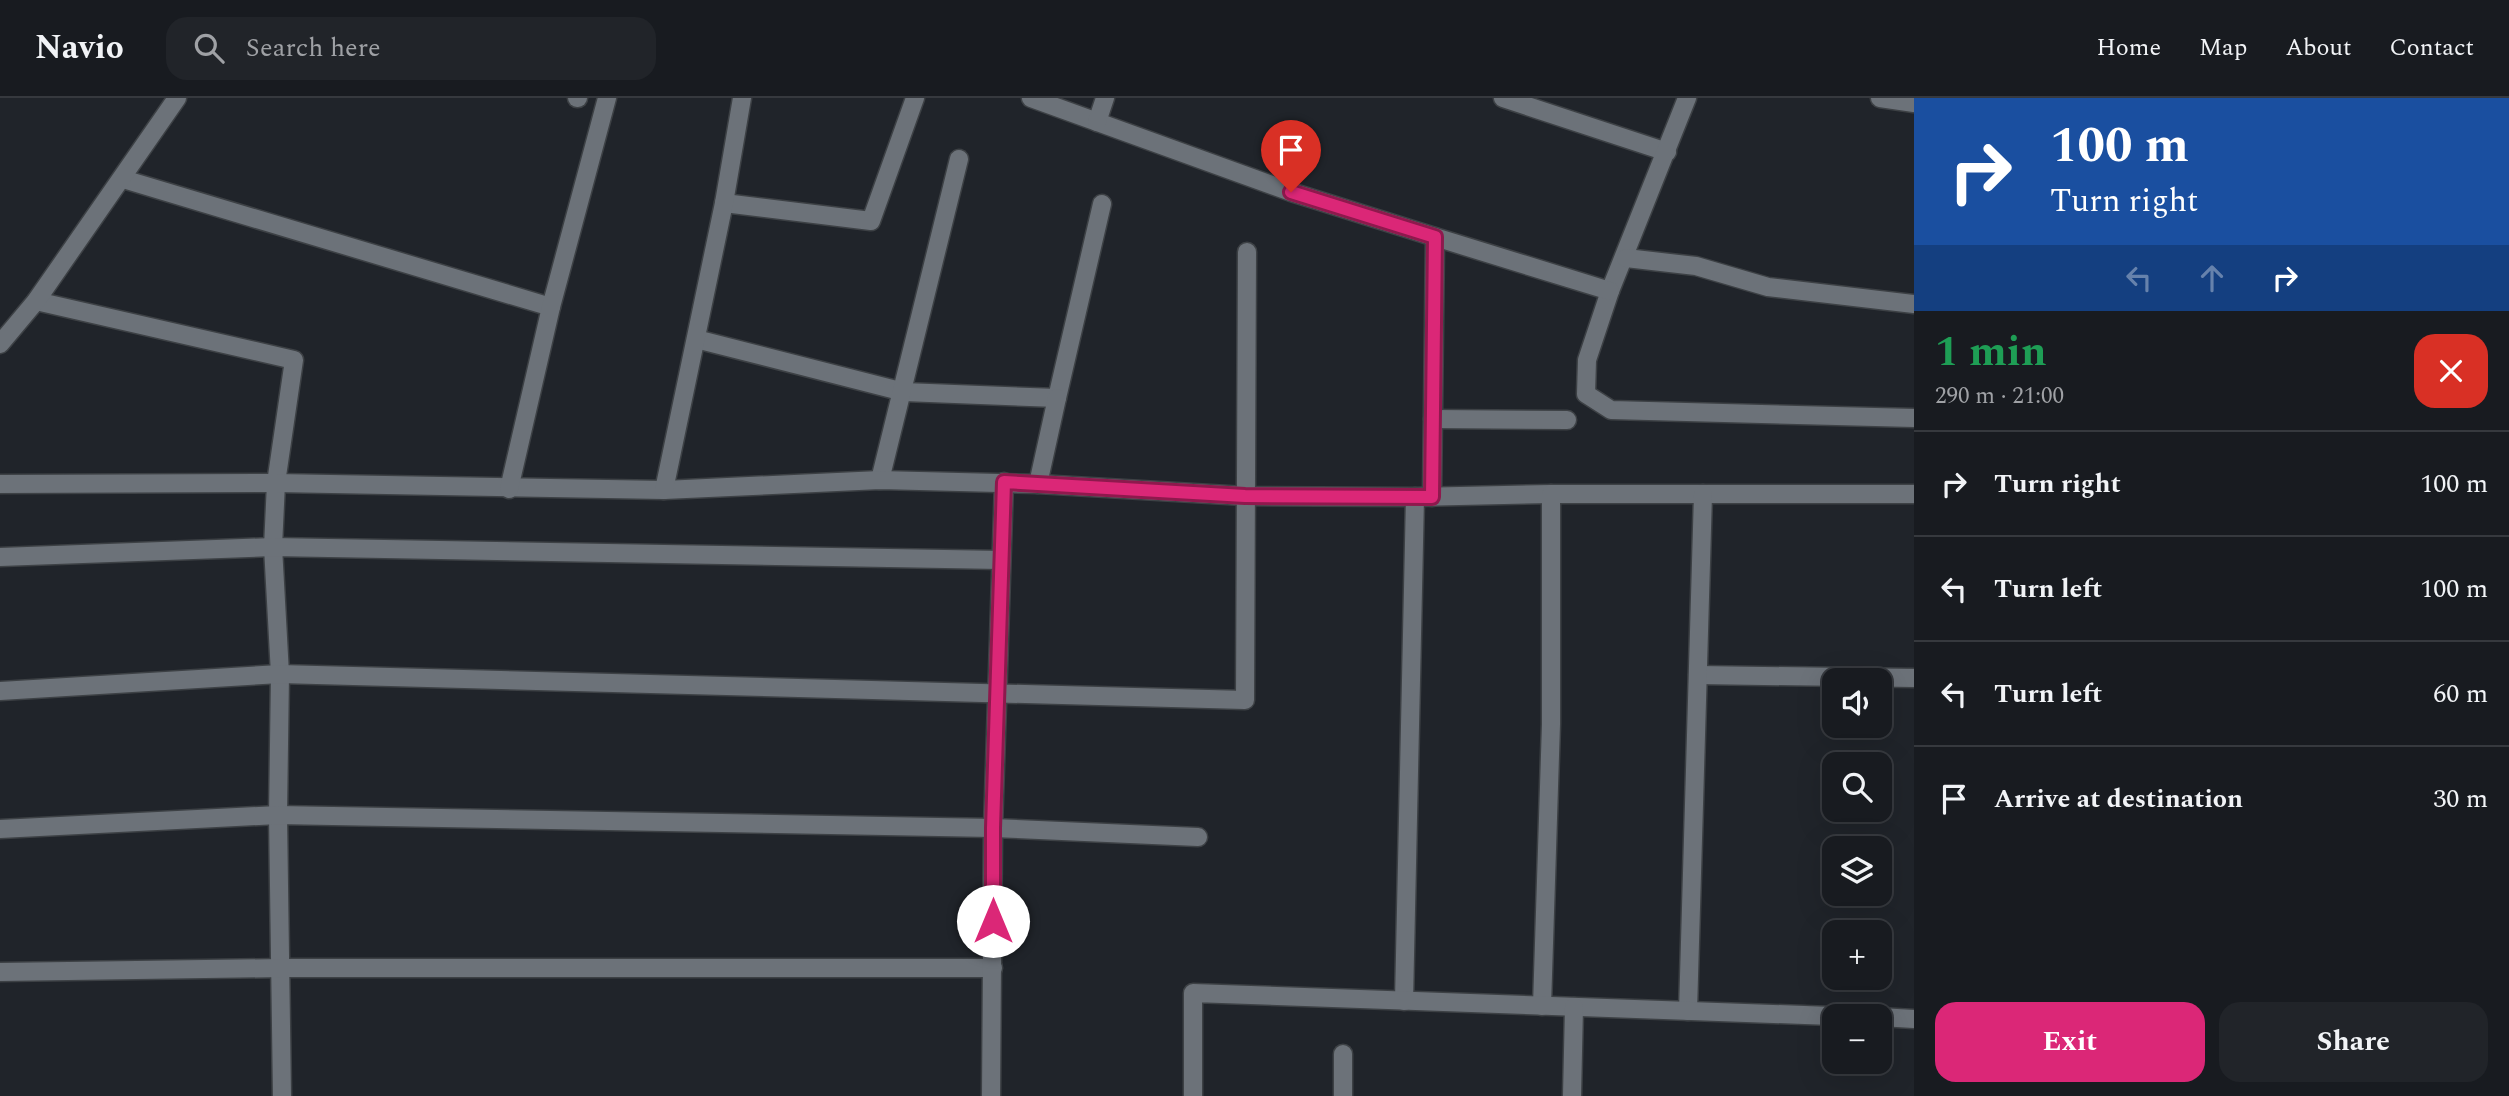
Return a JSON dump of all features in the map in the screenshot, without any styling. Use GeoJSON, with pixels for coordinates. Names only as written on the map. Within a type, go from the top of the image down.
{"type":"FeatureCollection","features":[{"type":"Feature","properties":{"kind":"street"},"geometry":{"type":"LineString","coordinates":[[0,344],[36,301],[177,98]]}},
{"type":"Feature","properties":{"kind":"street"},"geometry":{"type":"LineString","coordinates":[[509,489],[551,307],[607,98]]}},
{"type":"Feature","properties":{"kind":"street"},"geometry":{"type":"LineString","coordinates":[[664,490],[724,203],[742,98]]}},
{"type":"Feature","properties":{"kind":"street"},"geometry":{"type":"LineString","coordinates":[[724,203],[871,221],[915,98]]}},
{"type":"Feature","properties":{"kind":"street"},"geometry":{"type":"LineString","coordinates":[[1031,98],[1291,192],[1611,291]]}},
{"type":"Feature","properties":{"kind":"street"},"geometry":{"type":"LineString","coordinates":[[1097,122],[1105,98]]}},
{"type":"Feature","properties":{"kind":"street"},"geometry":{"type":"LineString","coordinates":[[1503,98],[1667,152]]}},
{"type":"Feature","properties":{"kind":"street"},"geometry":{"type":"LineString","coordinates":[[1687,98],[1587,359],[1586,394],[1611,410],[1914,418]]}},
{"type":"Feature","properties":{"kind":"street"},"geometry":{"type":"LineString","coordinates":[[1880,98],[1914,103]]}},
{"type":"Feature","properties":{"kind":"street"},"geometry":{"type":"LineString","coordinates":[[880,480],[904,392],[959,159]]}},
{"type":"Feature","properties":{"kind":"street"},"geometry":{"type":"LineString","coordinates":[[123,179],[551,307]]}},
{"type":"Feature","properties":{"kind":"street"},"geometry":{"type":"LineString","coordinates":[[1038,484],[1102,204]]}},
{"type":"Feature","properties":{"kind":"street"},"geometry":{"type":"LineString","coordinates":[[1404,1001],[1423,497],[1433,419],[1435,237]]}},
{"type":"Feature","properties":{"kind":"street"},"geometry":{"type":"LineString","coordinates":[[0,691],[280,674],[1245,700],[1247,252]]}},
{"type":"Feature","properties":{"kind":"street"},"geometry":{"type":"LineString","coordinates":[[1626,258],[1696,266],[1768,287],[1914,304]]}},
{"type":"Feature","properties":{"kind":"street"},"geometry":{"type":"LineString","coordinates":[[36,301],[294,359],[276,483],[273,547],[280,674],[278,815],[282,1096]]}},
{"type":"Feature","properties":{"kind":"street"},"geometry":{"type":"LineString","coordinates":[[696,340],[904,392],[1056,398]]}},
{"type":"Feature","properties":{"kind":"street"},"geometry":{"type":"LineString","coordinates":[[1433,419],[1567,420]]}},
{"type":"Feature","properties":{"kind":"street"},"geometry":{"type":"LineString","coordinates":[[0,484],[276,483],[664,490],[880,480],[1004,482],[1245,496],[1914,494]]}},
{"type":"Feature","properties":{"kind":"street"},"geometry":{"type":"LineString","coordinates":[[991,1096],[993,828],[1004,482]]}},
{"type":"Feature","properties":{"kind":"street"},"geometry":{"type":"LineString","coordinates":[[1542,1006],[1551,724],[1551,494]]}},
{"type":"Feature","properties":{"kind":"street"},"geometry":{"type":"LineString","coordinates":[[1688,1011],[1703,494]]}},
{"type":"Feature","properties":{"kind":"street"},"geometry":{"type":"LineString","coordinates":[[0,557],[273,547],[1001,561]]}},
{"type":"Feature","properties":{"kind":"street"},"geometry":{"type":"LineString","coordinates":[[1698,675],[1914,678]]}},
{"type":"Feature","properties":{"kind":"street"},"geometry":{"type":"LineString","coordinates":[[0,829],[278,815],[993,828],[1198,837]]}},
{"type":"Feature","properties":{"kind":"street"},"geometry":{"type":"LineString","coordinates":[[0,972],[282,968],[993,968]]}},
{"type":"Feature","properties":{"kind":"street"},"geometry":{"type":"LineString","coordinates":[[1193,1096],[1193,993],[1822,1016]]}},
{"type":"Feature","properties":{"kind":"street"},"geometry":{"type":"LineString","coordinates":[[1572,1096],[1574,1007]]}},
{"type":"Feature","properties":{"kind":"street"},"geometry":{"type":"LineString","coordinates":[[1892,1017],[1914,1018]]}},
{"type":"Feature","properties":{"kind":"street"},"geometry":{"type":"LineString","coordinates":[[1343,1054],[1343,1096],[1354,1096]]}},
{"type":"Feature","properties":{"kind":"route"},"geometry":{"type":"LineString","coordinates":[[993,921],[993,828],[1004,482],[1245,496],[1432,497],[1435,237],[1291,192]]}}]}
